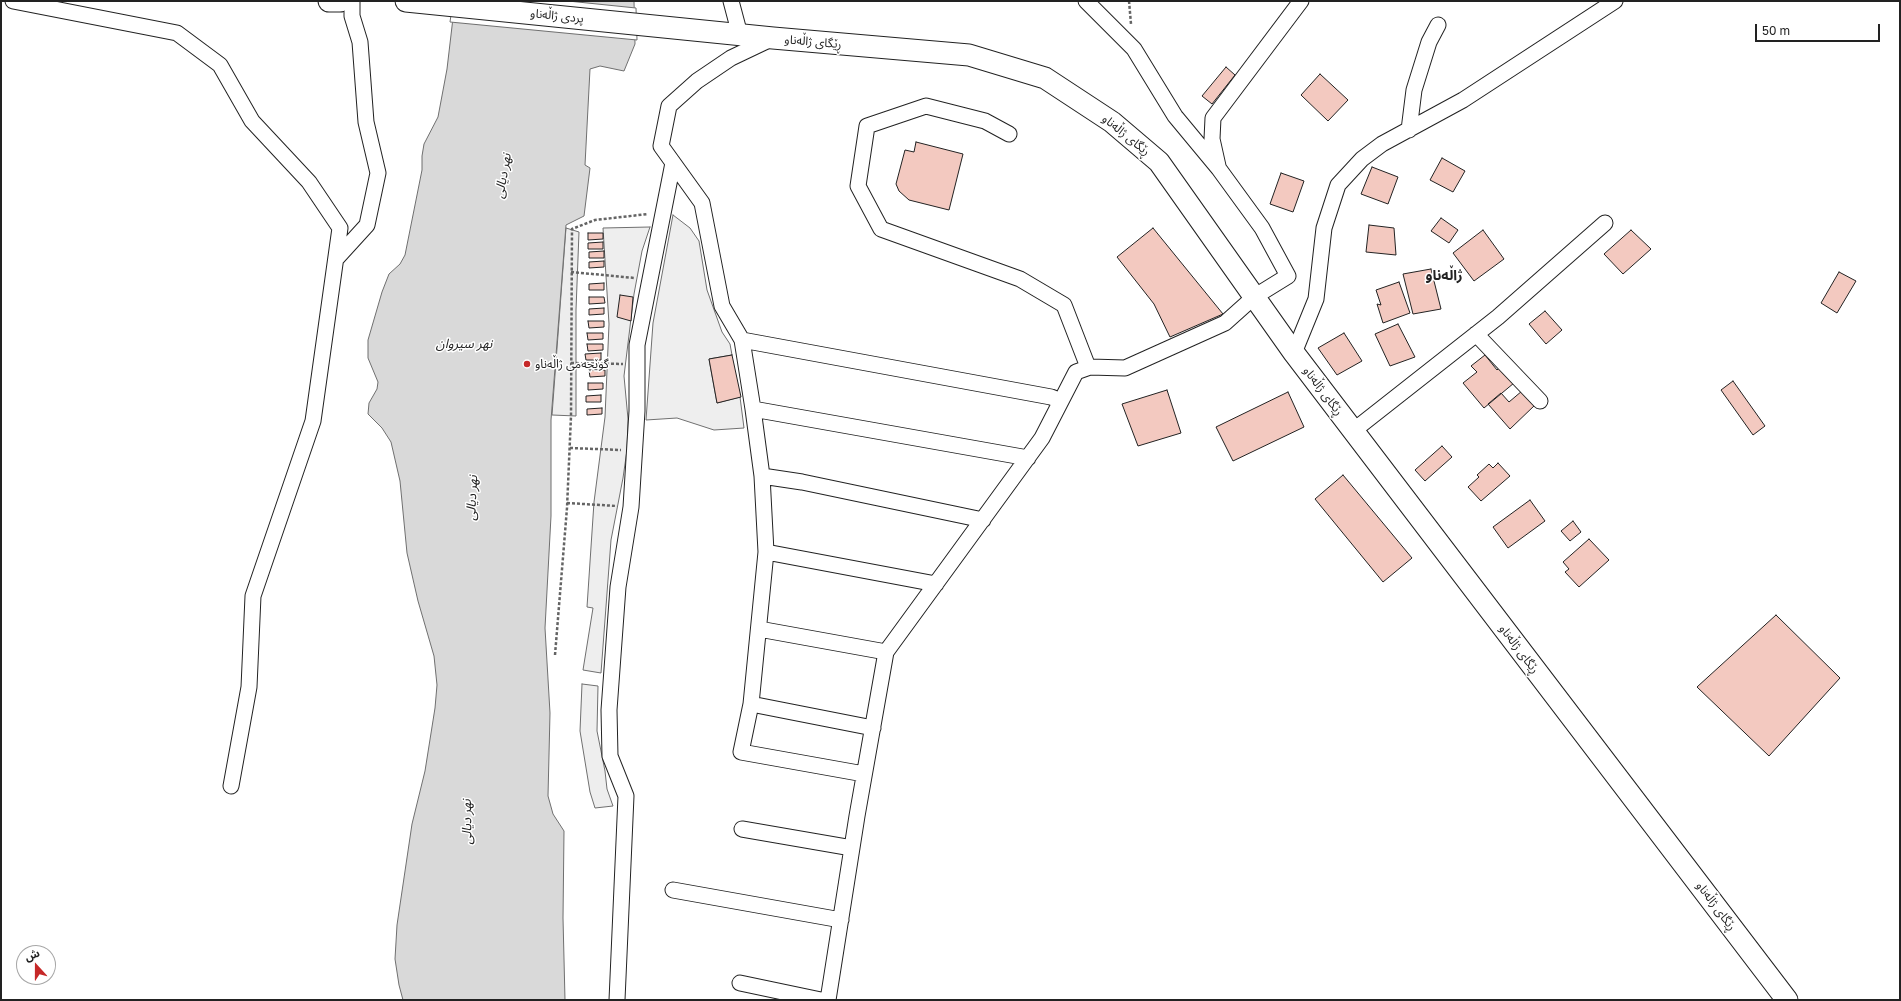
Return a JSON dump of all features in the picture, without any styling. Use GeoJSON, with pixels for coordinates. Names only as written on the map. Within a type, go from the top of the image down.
{"type":"FeatureCollection","features":[{"type":"Feature","properties":{"kind":"main road"},"geometry":{"type":"LineString","coordinates":[[329,1],[340,1]]}},
{"type":"Feature","properties":{"kind":"main road","name":"پردی ژاڵەناو"},"geometry":{"type":"LineString","coordinates":[[406,1],[708,31]]}},
{"type":"Feature","properties":{"kind":"main road","name":"ڕێگای ژاڵەناو"},"geometry":{"type":"LineString","coordinates":[[708,31],[969,55],[1045,78],[1112,122],[1159,162],[1294,354],[1787,1000]]}},
{"type":"Feature","properties":{"kind":"street"},"geometry":{"type":"LineString","coordinates":[[13,1],[176,33],[220,65],[252,121],[309,182],[340,228],[313,421],[253,596],[249,686],[231,786]]}},
{"type":"Feature","properties":{"kind":"street"},"geometry":{"type":"LineString","coordinates":[[336,259],[367,225],[378,173],[366,122],[360,42],[352,16],[352,1]]}},
{"type":"Feature","properties":{"kind":"street"},"geometry":{"type":"LineString","coordinates":[[731,1],[740,35]]}},
{"type":"Feature","properties":{"kind":"street"},"geometry":{"type":"LineString","coordinates":[[828,1000],[864,774],[886,652],[1042,438],[1076,372],[1088,368],[1125,368],[1225,323],[1254,297],[1288,276],[1262,228],[1219,169],[1175,116],[1134,49],[1086,1]]}},
{"type":"Feature","properties":{"kind":"street"},"geometry":{"type":"LineString","coordinates":[[1219,169],[1212,139],[1213,118],[1301,1]]}},
{"type":"Feature","properties":{"kind":"street"},"geometry":{"type":"LineString","coordinates":[[1294,354],[1316,298],[1324,228],[1338,185],[1362,159],[1382,144],[1463,100],[1615,1]]}},
{"type":"Feature","properties":{"kind":"street"},"geometry":{"type":"LineString","coordinates":[[1409,130],[1414,90],[1429,42],[1438,25]]}},
{"type":"Feature","properties":{"kind":"street"},"geometry":{"type":"LineString","coordinates":[[773,38],[731,58],[697,81],[669,106],[660,146],[702,203],[722,306],[742,340],[753,408],[762,476],[766,552],[751,704],[741,752],[864,774]]}},
{"type":"Feature","properties":{"kind":"street"},"geometry":{"type":"LineString","coordinates":[[1009,134],[985,121],[926,106],[867,126],[858,186],[881,229],[1020,279],[1064,305],[1088,368]]}},
{"type":"Feature","properties":{"kind":"street"},"geometry":{"type":"LineString","coordinates":[[617,1000],[626,796],[610,756],[609,710],[618,587],[631,507],[635,450],[637,345],[672,163]]}},
{"type":"Feature","properties":{"kind":"street"},"geometry":{"type":"LineString","coordinates":[[1353,431],[1476,334],[1605,223]]}},
{"type":"Feature","properties":{"kind":"street"},"geometry":{"type":"LineString","coordinates":[[1476,334],[1540,400]]}},
{"type":"Feature","properties":{"kind":"street"},"geometry":{"type":"LineString","coordinates":[[742,340],[1051,397],[1061,401]]}},
{"type":"Feature","properties":{"kind":"street"},"geometry":{"type":"LineString","coordinates":[[753,408],[1028,458]]}},
{"type":"Feature","properties":{"kind":"street"},"geometry":{"type":"LineString","coordinates":[[762,476],[802,482],[983,520]]}},
{"type":"Feature","properties":{"kind":"street"},"geometry":{"type":"LineString","coordinates":[[766,552],[936,584]]}},
{"type":"Feature","properties":{"kind":"street"},"geometry":{"type":"LineString","coordinates":[[759,629],[886,652]]}},
{"type":"Feature","properties":{"kind":"street"},"geometry":{"type":"LineString","coordinates":[[751,704],[873,728]]}},
{"type":"Feature","properties":{"kind":"street"},"geometry":{"type":"LineString","coordinates":[[742,829],[852,848]]}},
{"type":"Feature","properties":{"kind":"street"},"geometry":{"type":"LineString","coordinates":[[673,890],[841,920]]}},
{"type":"Feature","properties":{"kind":"street"},"geometry":{"type":"LineString","coordinates":[[740,983],[821,1000]]}},
{"type":"Feature","properties":{"kind":"path"},"geometry":{"type":"LineString","coordinates":[[555,655],[570,448],[572,230],[595,220],[663,212]]}},
{"type":"Feature","properties":{"kind":"path"},"geometry":{"type":"LineString","coordinates":[[571,272],[650,279]]}},
{"type":"Feature","properties":{"kind":"path"},"geometry":{"type":"LineString","coordinates":[[571,363],[637,364]]}},
{"type":"Feature","properties":{"kind":"path"},"geometry":{"type":"LineString","coordinates":[[570,448],[635,450]]}},
{"type":"Feature","properties":{"kind":"path"},"geometry":{"type":"LineString","coordinates":[[567,502],[631,507]]}},
{"type":"Feature","properties":{"kind":"shaded area"},"geometry":{"type":"Polygon","coordinates":[[[673,215],[690,228],[699,241],[707,290],[722,332],[730,344],[732,355],[709,359],[717,403],[740,397],[744,428],[714,430],[677,418],[646,420],[653,323],[673,215]]]}},
{"type":"Feature","properties":{"kind":"shaded area"},"geometry":{"type":"Polygon","coordinates":[[[650,227],[642,251],[634,294],[624,376],[628,419],[627,450],[611,540],[601,673],[583,670],[593,608],[587,607],[594,502],[605,417],[609,324],[603,228],[650,227]]]}},
{"type":"Feature","properties":{"kind":"shaded area"},"geometry":{"type":"Polygon","coordinates":[[[566,228],[579,232],[576,310],[576,416],[552,415],[566,228]]]}},
{"type":"Feature","properties":{"kind":"shaded area"},"geometry":{"type":"Polygon","coordinates":[[[582,684],[598,686],[597,731],[607,789],[613,806],[595,808],[590,792],[580,731],[582,684]]]}},
{"type":"Feature","properties":{"kind":"water","name":"نهر سیروان"},"geometry":{"type":"Polygon","coordinates":[[[455,1],[634,1],[635,44],[624,71],[600,66],[590,69],[585,165],[590,168],[584,216],[566,225],[551,420],[551,516],[545,628],[550,713],[548,796],[553,814],[564,831],[563,918],[565,1000],[403,1000],[395,959],[397,925],[412,824],[425,771],[437,685],[434,656],[418,601],[407,553],[400,481],[391,442],[382,428],[368,414],[369,403],[377,389],[378,382],[368,358],[368,340],[382,292],[389,274],[400,264],[405,255],[422,170],[424,144],[438,117],[447,69],[455,1]]]}},
{"type":"Feature","properties":{"kind":"pier"},"geometry":{"type":"Polygon","coordinates":[[[453,1],[568,1],[636,8],[637,40],[450,22],[453,1]]]}},
{"type":"Feature","properties":{"kind":"building"},"geometry":{"type":"Polygon","coordinates":[[[1226,67],[1235,75],[1212,104],[1202,96],[1226,67]]]}},
{"type":"Feature","properties":{"kind":"building"},"geometry":{"type":"Polygon","coordinates":[[[1320,74],[1348,100],[1328,121],[1301,95],[1320,74]]]}},
{"type":"Feature","properties":{"kind":"building"},"geometry":{"type":"Polygon","coordinates":[[[916,142],[963,154],[949,210],[909,200],[899,191],[896,184],[905,150],[914,152],[916,142]]]}},
{"type":"Feature","properties":{"kind":"building"},"geometry":{"type":"Polygon","coordinates":[[[1442,158],[1465,171],[1453,192],[1430,180],[1442,158]]]}},
{"type":"Feature","properties":{"kind":"building"},"geometry":{"type":"Polygon","coordinates":[[[1372,167],[1398,177],[1388,204],[1361,194],[1372,167]]]}},
{"type":"Feature","properties":{"kind":"building"},"geometry":{"type":"Polygon","coordinates":[[[1281,173],[1304,181],[1293,212],[1270,204],[1281,173]]]}},
{"type":"Feature","properties":{"kind":"building"},"geometry":{"type":"Polygon","coordinates":[[[1441,218],[1458,230],[1449,243],[1431,231],[1441,218]]]}},
{"type":"Feature","properties":{"kind":"building"},"geometry":{"type":"Polygon","coordinates":[[[1369,225],[1394,228],[1396,255],[1366,252],[1369,225]]]}},
{"type":"Feature","properties":{"kind":"building"},"geometry":{"type":"Polygon","coordinates":[[[1153,228],[1223,314],[1170,337],[1154,304],[1117,257],[1153,228]]]}},
{"type":"Feature","properties":{"kind":"building"},"geometry":{"type":"Polygon","coordinates":[[[1483,230],[1504,259],[1474,281],[1453,253],[1483,230]]]}},
{"type":"Feature","properties":{"kind":"building"},"geometry":{"type":"Polygon","coordinates":[[[1631,230],[1651,249],[1623,274],[1604,254],[1631,230]]]}},
{"type":"Feature","properties":{"kind":"building"},"geometry":{"type":"Polygon","coordinates":[[[588,233],[603,233],[603,239],[588,240],[588,233]]]}},
{"type":"Feature","properties":{"kind":"building"},"geometry":{"type":"Polygon","coordinates":[[[603,242],[603,249],[588,249],[588,243],[603,242]]]}},
{"type":"Feature","properties":{"kind":"building"},"geometry":{"type":"Polygon","coordinates":[[[604,251],[604,258],[589,258],[589,252],[604,251]]]}},
{"type":"Feature","properties":{"kind":"building"},"geometry":{"type":"Polygon","coordinates":[[[604,261],[604,267],[589,268],[589,262],[604,261]]]}},
{"type":"Feature","properties":{"kind":"building"},"geometry":{"type":"Polygon","coordinates":[[[1431,269],[1441,309],[1413,314],[1403,274],[1431,269]]]}},
{"type":"Feature","properties":{"kind":"building"},"geometry":{"type":"Polygon","coordinates":[[[1839,272],[1856,281],[1837,313],[1821,303],[1839,272]]]}},
{"type":"Feature","properties":{"kind":"building"},"geometry":{"type":"Polygon","coordinates":[[[1399,282],[1410,313],[1383,323],[1377,304],[1381,305],[1376,290],[1399,282]]]}},
{"type":"Feature","properties":{"kind":"building"},"geometry":{"type":"Polygon","coordinates":[[[604,283],[604,290],[589,290],[589,284],[604,283]]]}},
{"type":"Feature","properties":{"kind":"building"},"geometry":{"type":"Polygon","coordinates":[[[620,295],[633,297],[631,321],[617,317],[620,295]]]}},
{"type":"Feature","properties":{"kind":"building"},"geometry":{"type":"Polygon","coordinates":[[[589,297],[604,297],[605,303],[589,304],[589,297]]]}},
{"type":"Feature","properties":{"kind":"building"},"geometry":{"type":"Polygon","coordinates":[[[604,308],[604,314],[589,315],[589,309],[604,308]]]}},
{"type":"Feature","properties":{"kind":"building"},"geometry":{"type":"Polygon","coordinates":[[[1545,311],[1562,330],[1546,344],[1529,324],[1545,311]]]}},
{"type":"Feature","properties":{"kind":"building"},"geometry":{"type":"Polygon","coordinates":[[[588,321],[604,321],[604,327],[589,328],[588,321]]]}},
{"type":"Feature","properties":{"kind":"building"},"geometry":{"type":"Polygon","coordinates":[[[1398,324],[1415,357],[1390,366],[1375,334],[1398,324]]]}},
{"type":"Feature","properties":{"kind":"building"},"geometry":{"type":"Polygon","coordinates":[[[587,333],[603,333],[603,339],[588,340],[587,333]]]}},
{"type":"Feature","properties":{"kind":"building"},"geometry":{"type":"Polygon","coordinates":[[[1344,333],[1362,361],[1337,375],[1318,348],[1344,333]]]}},
{"type":"Feature","properties":{"kind":"building"},"geometry":{"type":"Polygon","coordinates":[[[587,344],[603,344],[603,350],[588,351],[587,344]]]}},
{"type":"Feature","properties":{"kind":"building"},"geometry":{"type":"Polygon","coordinates":[[[601,353],[601,360],[586,360],[585,354],[601,353]]]}},
{"type":"Feature","properties":{"kind":"building"},"geometry":{"type":"Polygon","coordinates":[[[732,355],[741,397],[717,403],[709,359],[732,355]]]}},
{"type":"Feature","properties":{"kind":"building"},"geometry":{"type":"Polygon","coordinates":[[[1485,355],[1497,370],[1500,367],[1514,383],[1484,408],[1463,383],[1477,372],[1471,366],[1485,355]]]}},
{"type":"Feature","properties":{"kind":"building"},"geometry":{"type":"Polygon","coordinates":[[[589,370],[605,370],[605,376],[590,377],[589,370]]]}},
{"type":"Feature","properties":{"kind":"building"},"geometry":{"type":"Polygon","coordinates":[[[1733,381],[1765,426],[1753,435],[1721,390],[1733,381]]]}},
{"type":"Feature","properties":{"kind":"building"},"geometry":{"type":"Polygon","coordinates":[[[588,383],[603,383],[603,389],[588,390],[588,383]]]}},
{"type":"Feature","properties":{"kind":"building"},"geometry":{"type":"Polygon","coordinates":[[[1167,390],[1181,433],[1138,446],[1122,404],[1167,390]]]}},
{"type":"Feature","properties":{"kind":"building"},"geometry":{"type":"Polygon","coordinates":[[[1522,391],[1535,405],[1510,429],[1488,404],[1501,393],[1509,402],[1522,391]]]}},
{"type":"Feature","properties":{"kind":"building"},"geometry":{"type":"Polygon","coordinates":[[[1288,392],[1304,427],[1233,461],[1216,427],[1288,392]]]}},
{"type":"Feature","properties":{"kind":"building"},"geometry":{"type":"Polygon","coordinates":[[[601,395],[601,402],[586,402],[586,396],[601,395]]]}},
{"type":"Feature","properties":{"kind":"building"},"geometry":{"type":"Polygon","coordinates":[[[602,408],[602,414],[587,415],[587,409],[602,408]]]}},
{"type":"Feature","properties":{"kind":"building"},"geometry":{"type":"Polygon","coordinates":[[[1442,446],[1452,457],[1425,481],[1415,470],[1442,446]]]}},
{"type":"Feature","properties":{"kind":"building"},"geometry":{"type":"Polygon","coordinates":[[[1498,463],[1510,476],[1481,501],[1468,487],[1479,477],[1477,475],[1489,464],[1493,468],[1498,463]]]}},
{"type":"Feature","properties":{"kind":"building"},"geometry":{"type":"Polygon","coordinates":[[[1343,475],[1412,558],[1383,582],[1315,499],[1343,475]]]}},
{"type":"Feature","properties":{"kind":"building"},"geometry":{"type":"Polygon","coordinates":[[[1530,500],[1545,521],[1508,548],[1493,527],[1530,500]]]}},
{"type":"Feature","properties":{"kind":"building"},"geometry":{"type":"Polygon","coordinates":[[[1573,521],[1581,532],[1570,541],[1561,531],[1573,521]]]}},
{"type":"Feature","properties":{"kind":"building"},"geometry":{"type":"Polygon","coordinates":[[[1589,539],[1609,560],[1579,587],[1565,572],[1569,569],[1563,562],[1589,539]]]}},
{"type":"Feature","properties":{"kind":"building"},"geometry":{"type":"Polygon","coordinates":[[[1776,615],[1840,678],[1769,756],[1697,687],[1776,615]]]}},
{"type":"Feature","properties":{"kind":"place","name":"گوێچەمی ژاڵەناو"},"geometry":{"type":"Point","coordinates":[527,364]}},
{"type":"Feature","properties":{"kind":"district","name":"ژاڵەناو"},"geometry":{"type":"Point","coordinates":[1444,276]}},
{"type":"Feature","properties":{"kind":"water label","name":"نهر ديالى"},"geometry":{"type":"Point","coordinates":[503,176]}},
{"type":"Feature","properties":{"kind":"water label","name":"نهر ديالى"},"geometry":{"type":"Point","coordinates":[472,498]}},
{"type":"Feature","properties":{"kind":"water label","name":"نهر ديالى"},"geometry":{"type":"Point","coordinates":[467,822]}}]}
